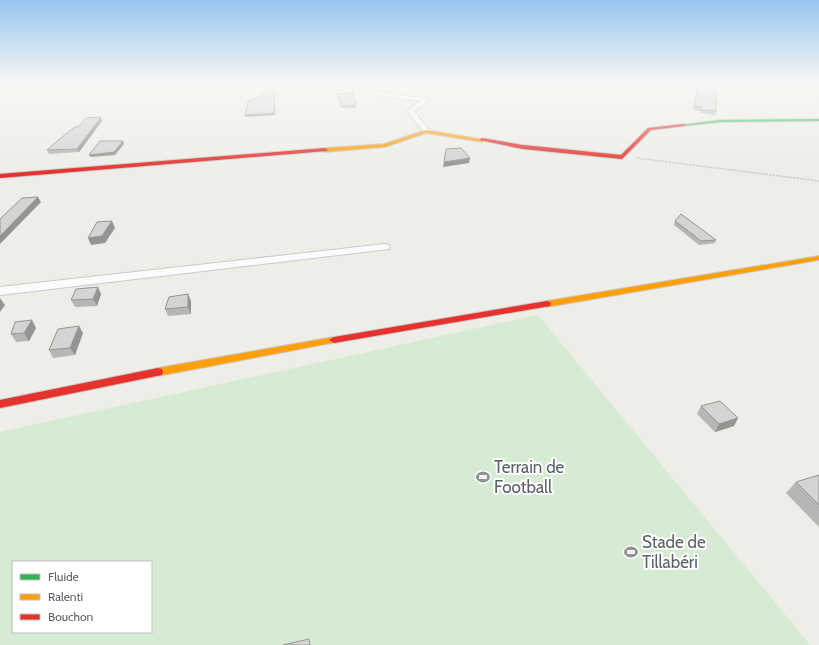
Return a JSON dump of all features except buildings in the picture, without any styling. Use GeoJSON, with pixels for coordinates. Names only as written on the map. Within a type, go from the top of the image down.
{"type":"FeatureCollection","features":[{"type":"Feature","properties":{"kind":"street"},"geometry":{"type":"LineString","coordinates":[[411,112],[426,131]]}},
{"type":"Feature","properties":{"kind":"street"},"geometry":{"type":"LineString","coordinates":[[0,176],[384,145],[426,131],[523,147],[622,157],[650,129],[721,120],[819,120]]}},
{"type":"Feature","properties":{"kind":"street"},"geometry":{"type":"LineString","coordinates":[[0,292],[385,247]]}},
{"type":"Feature","properties":{"kind":"street"},"geometry":{"type":"LineString","coordinates":[[0,404],[206,362],[819,258]]}},
{"type":"Feature","properties":{"kind":"path"},"geometry":{"type":"LineString","coordinates":[[622,157],[678,162],[819,181]]}},
{"type":"Feature","properties":{"kind":"green space"},"geometry":{"type":"Polygon","coordinates":[[[538,315],[810,645],[0,645],[0,432],[538,315]]]}},
{"type":"Feature","properties":{"kind":"traffic: fast"},"geometry":{"type":"LineString","coordinates":[[683,125],[721,121],[819,120]]}},
{"type":"Feature","properties":{"kind":"traffic: slow"},"geometry":{"type":"LineString","coordinates":[[325,150],[385,145],[426,131],[482,140]]}},
{"type":"Feature","properties":{"kind":"traffic: slow"},"geometry":{"type":"LineString","coordinates":[[547,304],[819,258]]}},
{"type":"Feature","properties":{"kind":"traffic: slow"},"geometry":{"type":"LineString","coordinates":[[158,372],[334,340]]}},
{"type":"Feature","properties":{"kind":"traffic: jam"},"geometry":{"type":"LineString","coordinates":[[482,140],[523,147],[622,157],[650,129],[683,125]]}},
{"type":"Feature","properties":{"kind":"traffic: jam"},"geometry":{"type":"LineString","coordinates":[[0,176],[325,150]]}},
{"type":"Feature","properties":{"kind":"traffic: jam"},"geometry":{"type":"LineString","coordinates":[[334,340],[547,304]]}},
{"type":"Feature","properties":{"kind":"traffic: jam"},"geometry":{"type":"LineString","coordinates":[[0,404],[158,372]]}},
{"type":"Feature","properties":{"kind":"place","name":"Terrain de Football"},"geometry":{"type":"Point","coordinates":[483,477]}},
{"type":"Feature","properties":{"kind":"place","name":"Stade de Tillabéri"},"geometry":{"type":"Point","coordinates":[631,552]}}]}
